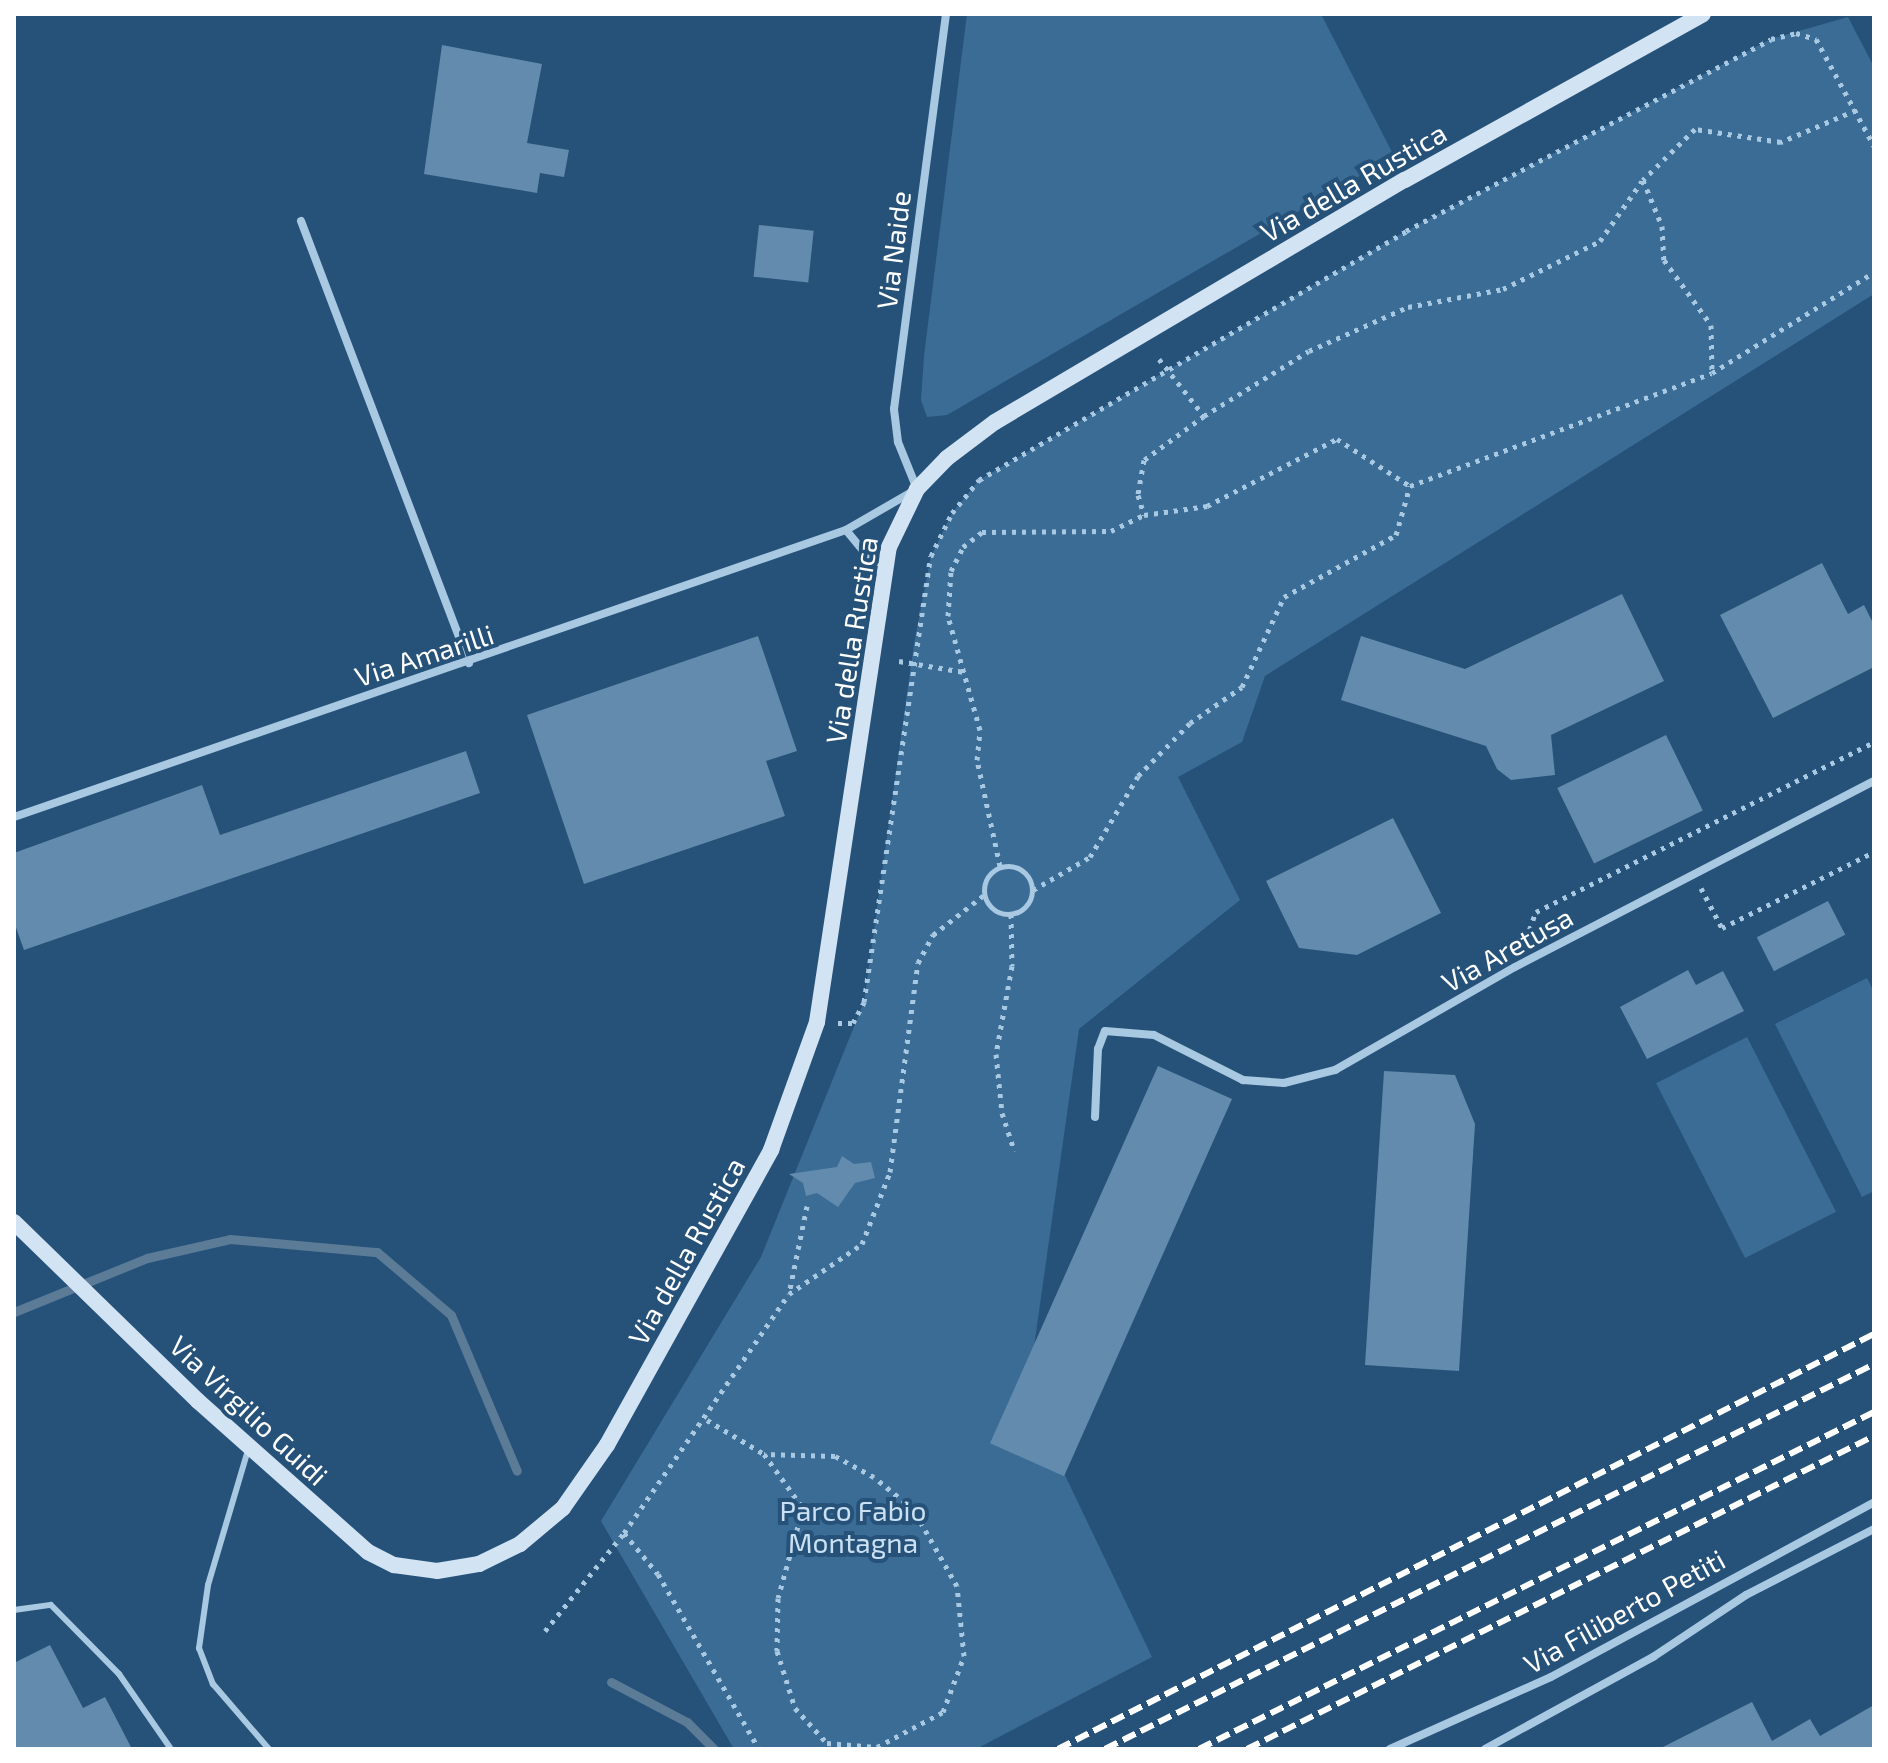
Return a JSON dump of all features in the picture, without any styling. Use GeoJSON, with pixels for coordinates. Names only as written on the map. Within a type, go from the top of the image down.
{"type":"FeatureCollection","features":[{"type":"Feature","properties":{"kind":"street","name":"Via Naide"},"geometry":{"type":"LineString","coordinates":[[917,489],[898,442],[894,409],[946,14]]}},
{"type":"Feature","properties":{"kind":"street","name":"Via della Rustica"},"geometry":{"type":"LineString","coordinates":[[479,1564],[543,1527],[563,1508],[607,1445],[771,1150],[817,1022],[884,576],[894,529],[917,489],[947,458],[995,422],[1405,180],[1703,14]]}},
{"type":"Feature","properties":{"kind":"street"},"geometry":{"type":"LineString","coordinates":[[301,221],[469,663]]}},
{"type":"Feature","properties":{"kind":"street","name":"Via Amarilli"},"geometry":{"type":"LineString","coordinates":[[14,817],[469,663],[846,530],[917,489]]}},
{"type":"Feature","properties":{"kind":"street"},"geometry":{"type":"LineString","coordinates":[[846,530],[884,576]]}},
{"type":"Feature","properties":{"kind":"street","name":"Via Aretusa"},"geometry":{"type":"LineString","coordinates":[[1095,1117],[1098,1049],[1105,1031],[1154,1035],[1243,1080],[1304,1080],[1335,1070],[1515,967],[1874,781]]}},
{"type":"Feature","properties":{"kind":"street","name":"Via Virgilio Guidi"},"geometry":{"type":"LineString","coordinates":[[14,1222],[198,1401],[351,1539],[385,1562],[423,1571],[479,1564]]}},
{"type":"Feature","properties":{"kind":"street","name":"Via Filiberto Petiti"},"geometry":{"type":"LineString","coordinates":[[1390,1749],[1563,1671],[1874,1502]]}},
{"type":"Feature","properties":{"kind":"street","name":"Via Filiberto Petiti"},"geometry":{"type":"LineString","coordinates":[[1485,1749],[1653,1657],[1746,1595],[1874,1529]]}},
{"type":"Feature","properties":{"kind":"lane"},"geometry":{"type":"LineString","coordinates":[[249,1447],[208,1585],[199,1648],[213,1684],[269,1749]]}},
{"type":"Feature","properties":{"kind":"lane"},"geometry":{"type":"LineString","coordinates":[[14,1610],[51,1605],[119,1674],[171,1749]]}},
{"type":"Feature","properties":{"kind":"path"},"geometry":{"type":"LineString","coordinates":[[817,1022],[853,1023],[864,1002],[911,663],[931,556],[952,513],[979,480],[1406,231],[1771,39],[1796,33],[1816,39],[1874,146]]}},
{"type":"Feature","properties":{"kind":"path"},"geometry":{"type":"LineString","coordinates":[[1144,515],[1138,495],[1144,460],[1204,416],[1309,351],[1408,307],[1503,289],[1600,241],[1643,180],[1695,129],[1781,142],[1856,110]]}},
{"type":"Feature","properties":{"kind":"path"},"geometry":{"type":"LineString","coordinates":[[1643,180],[1662,226],[1664,260],[1711,325],[1712,373]]}},
{"type":"Feature","properties":{"kind":"path"},"geometry":{"type":"LineString","coordinates":[[1410,486],[1712,373],[1874,272]]}},
{"type":"Feature","properties":{"kind":"path"},"geometry":{"type":"LineString","coordinates":[[1159,359],[1204,416]]}},
{"type":"Feature","properties":{"kind":"path"},"geometry":{"type":"LineString","coordinates":[[1000,866],[977,760],[980,730],[948,616],[948,585],[956,557],[970,540],[997,529],[1111,531],[1144,515],[1207,506],[1337,439],[1410,486]]}},
{"type":"Feature","properties":{"kind":"path"},"geometry":{"type":"LineString","coordinates":[[984,895],[994,909],[1011,914],[1026,906],[1033,890],[1090,857],[1138,776],[1190,723],[1242,687],[1284,597],[1396,535],[1410,486]]}},
{"type":"Feature","properties":{"kind":"path"},"geometry":{"type":"LineString","coordinates":[[899,661],[964,672]]}},
{"type":"Feature","properties":{"kind":"path"},"geometry":{"type":"LineString","coordinates":[[1515,967],[1536,912],[1874,742]]}},
{"type":"Feature","properties":{"kind":"path"},"geometry":{"type":"LineString","coordinates":[[1693,873],[1722,928],[1874,852]]}},
{"type":"Feature","properties":{"kind":"path"},"geometry":{"type":"LineString","coordinates":[[1000,866],[1023,870],[1033,890]]}},
{"type":"Feature","properties":{"kind":"path"},"geometry":{"type":"LineString","coordinates":[[789,1294],[862,1244],[890,1172],[918,963],[933,935],[984,895],[987,877],[1000,866]]}},
{"type":"Feature","properties":{"kind":"path"},"geometry":{"type":"LineString","coordinates":[[1011,914],[1012,966],[996,1054],[1002,1113],[1014,1151]]}},
{"type":"Feature","properties":{"kind":"path"},"geometry":{"type":"LineString","coordinates":[[545,1631],[624,1533],[707,1420],[789,1294],[807,1206]]}},
{"type":"Feature","properties":{"kind":"path"},"geometry":{"type":"LineString","coordinates":[[707,1420],[764,1454],[803,1508],[778,1598],[777,1651],[795,1708],[827,1743],[877,1747],[943,1712],[964,1656],[957,1586],[913,1509],[874,1477],[835,1456],[764,1454]]}},
{"type":"Feature","properties":{"kind":"path"},"geometry":{"type":"LineString","coordinates":[[624,1533],[658,1574],[759,1749]]}},
{"type":"Feature","properties":{"kind":"green space"},"geometry":{"type":"Polygon","coordinates":[[[967,14],[1321,14],[1394,156],[947,415],[927,417],[921,400],[924,356],[967,14]]]}},
{"type":"Feature","properties":{"kind":"green space","name":"Parco Fabio Montagna"},"geometry":{"type":"Polygon","coordinates":[[[1848,17],[1874,67],[1874,294],[1265,676],[1242,742],[1178,777],[1240,900],[1079,1029],[1027,1396],[1152,1657],[976,1749],[734,1749],[601,1521],[761,1257],[864,1002],[914,644],[931,556],[952,513],[979,480],[1406,231],[1771,39],[1848,17]]]}},
{"type":"Feature","properties":{"kind":"green space"},"geometry":{"type":"Polygon","coordinates":[[[1867,978],[1874,992],[1874,1191],[1862,1197],[1775,1024],[1867,978]]]}},
{"type":"Feature","properties":{"kind":"green space"},"geometry":{"type":"Polygon","coordinates":[[[1747,1037],[1836,1212],[1745,1258],[1656,1083],[1747,1037]]]}},
{"type":"Feature","properties":{"kind":"building"},"geometry":{"type":"Polygon","coordinates":[[[442,45],[542,64],[527,143],[569,150],[564,177],[540,173],[537,193],[424,174],[442,45]]]}},
{"type":"Feature","properties":{"kind":"building"},"geometry":{"type":"Polygon","coordinates":[[[759,225],[814,231],[808,282],[754,277],[759,225]]]}},
{"type":"Feature","properties":{"kind":"building"},"geometry":{"type":"Polygon","coordinates":[[[1822,563],[1848,614],[1864,605],[1874,625],[1874,667],[1773,718],[1720,615],[1822,563]]]}},
{"type":"Feature","properties":{"kind":"building"},"geometry":{"type":"Polygon","coordinates":[[[1622,594],[1664,681],[1551,735],[1555,775],[1511,780],[1497,769],[1486,746],[1341,700],[1361,636],[1465,669],[1622,594]]]}},
{"type":"Feature","properties":{"kind":"building"},"geometry":{"type":"Polygon","coordinates":[[[758,636],[797,751],[766,761],[785,816],[584,884],[527,715],[758,636]]]}},
{"type":"Feature","properties":{"kind":"building"},"geometry":{"type":"Polygon","coordinates":[[[1666,735],[1703,810],[1594,864],[1557,788],[1666,735]]]}},
{"type":"Feature","properties":{"kind":"building"},"geometry":{"type":"Polygon","coordinates":[[[466,751],[480,793],[24,950],[14,922],[14,853],[202,785],[220,835],[466,751]]]}},
{"type":"Feature","properties":{"kind":"building"},"geometry":{"type":"Polygon","coordinates":[[[1393,818],[1441,913],[1357,955],[1299,948],[1266,881],[1393,818]]]}},
{"type":"Feature","properties":{"kind":"building"},"geometry":{"type":"Polygon","coordinates":[[[1828,901],[1845,935],[1774,971],[1757,937],[1828,901]]]}},
{"type":"Feature","properties":{"kind":"building"},"geometry":{"type":"Polygon","coordinates":[[[1688,970],[1696,985],[1723,971],[1744,1011],[1647,1059],[1620,1007],[1688,970]]]}},
{"type":"Feature","properties":{"kind":"building"},"geometry":{"type":"Polygon","coordinates":[[[1158,1066],[1232,1099],[1064,1476],[990,1443],[1158,1066]]]}},
{"type":"Feature","properties":{"kind":"building"},"geometry":{"type":"Polygon","coordinates":[[[1384,1071],[1455,1075],[1475,1124],[1459,1371],[1365,1365],[1384,1071]]]}},
{"type":"Feature","properties":{"kind":"building"},"geometry":{"type":"Polygon","coordinates":[[[842,1156],[854,1164],[871,1162],[875,1178],[855,1183],[838,1207],[817,1193],[806,1196],[803,1183],[789,1174],[837,1167],[842,1156]]]}},
{"type":"Feature","properties":{"kind":"building"},"geometry":{"type":"Polygon","coordinates":[[[50,1645],[83,1708],[105,1697],[132,1749],[14,1749],[14,1663],[50,1645]]]}},
{"type":"Feature","properties":{"kind":"building"},"geometry":{"type":"Polygon","coordinates":[[[1752,1702],[1772,1741],[1810,1719],[1820,1736],[1874,1705],[1874,1749],[1659,1749],[1752,1702]]]}},
{"type":"Feature","properties":{"kind":"waterway"},"geometry":{"type":"LineString","coordinates":[[14,1312],[147,1258],[230,1239],[377,1252],[451,1315],[517,1471]]}},
{"type":"Feature","properties":{"kind":"waterway"},"geometry":{"type":"LineString","coordinates":[[611,1682],[687,1722],[714,1749]]}},
{"type":"Feature","properties":{"kind":"railway"},"geometry":{"type":"LineString","coordinates":[[1058,1749],[1874,1334]]}},
{"type":"Feature","properties":{"kind":"railway"},"geometry":{"type":"LineString","coordinates":[[1105,1749],[1874,1364]]}},
{"type":"Feature","properties":{"kind":"railway"},"geometry":{"type":"LineString","coordinates":[[1199,1749],[1874,1412]]}},
{"type":"Feature","properties":{"kind":"railway"},"geometry":{"type":"LineString","coordinates":[[1247,1749],[1874,1436]]}}]}
